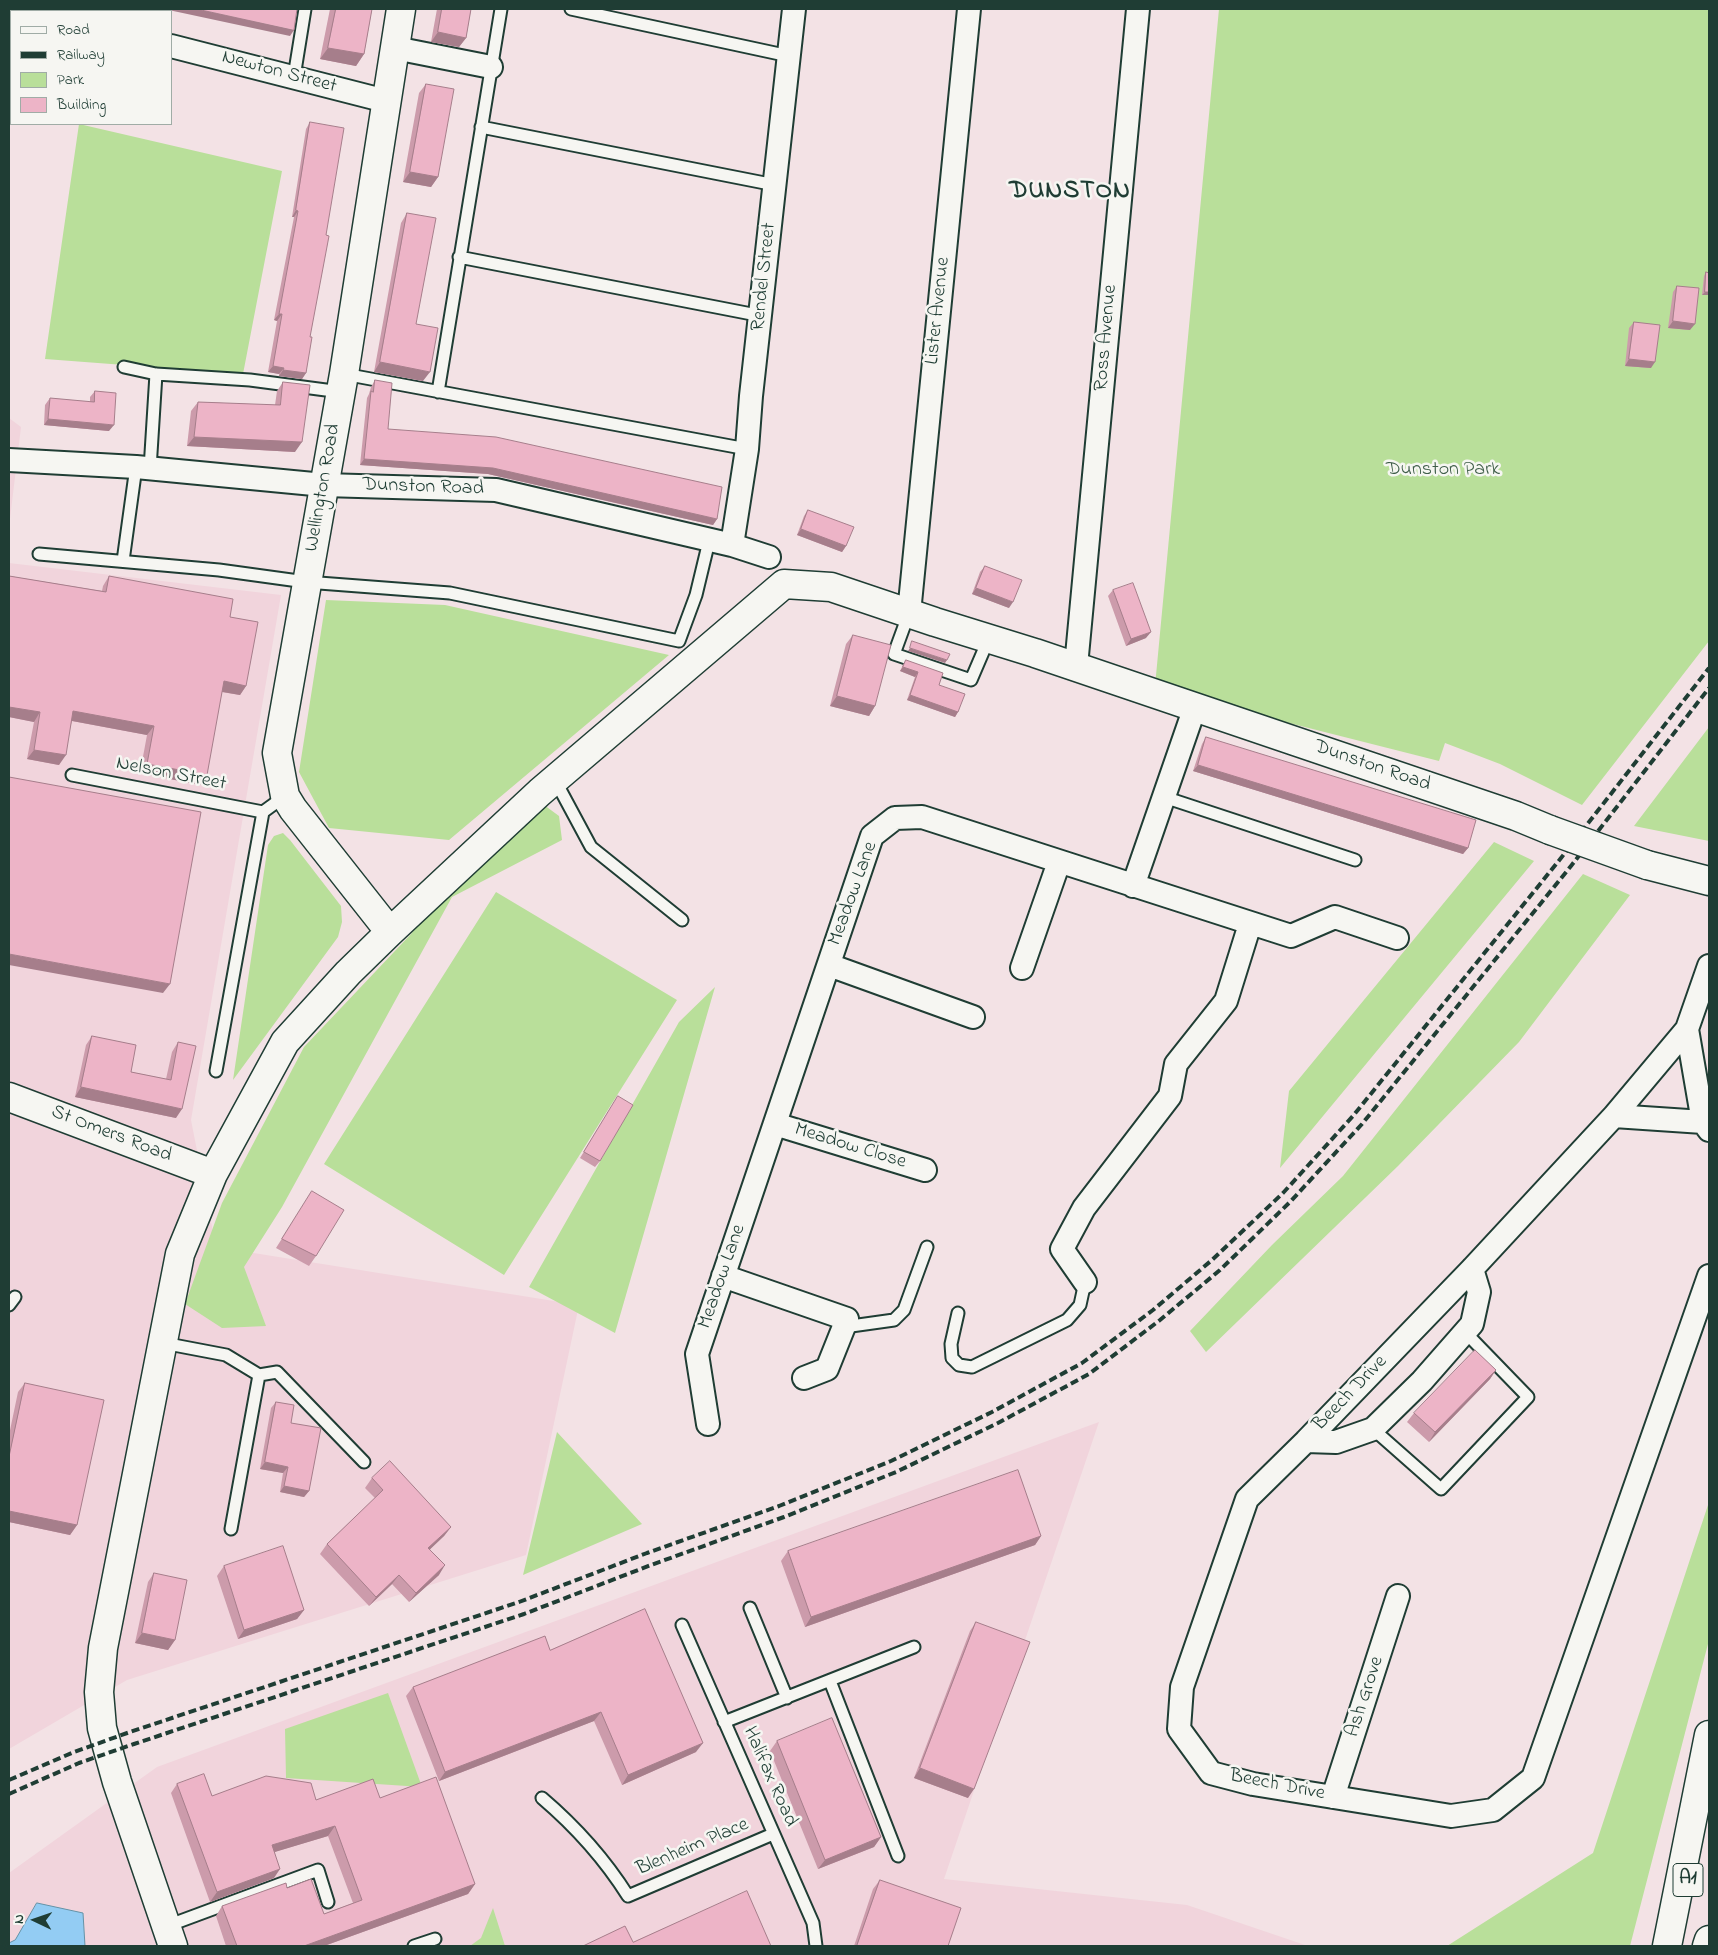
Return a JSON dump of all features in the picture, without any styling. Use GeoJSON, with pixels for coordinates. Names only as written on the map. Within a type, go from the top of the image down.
{"type":"FeatureCollection","features":[{"type":"Feature","properties":{"kind":"main road","name":"Wellington Road"},"geometry":{"type":"LineString","coordinates":[[390,932],[293,809],[285,796],[277,754],[342,383],[401,9]]}},
{"type":"Feature","properties":{"kind":"main road","name":"Dunston Road"},"geometry":{"type":"LineString","coordinates":[[170,1936],[112,1768],[102,1728],[99,1692],[105,1639],[180,1254],[213,1174],[285,1042],[348,974],[390,932],[555,780],[784,584],[831,587],[1076,666],[1516,816],[1647,866],[1709,881]]}},
{"type":"Feature","properties":{"kind":"main road","name":"St Omers Road"},"geometry":{"type":"LineString","coordinates":[[9,1097],[213,1174]]}},
{"type":"Feature","properties":{"kind":"main road"},"geometry":{"type":"LineString","coordinates":[[1667,1946],[1709,1735]]}},
{"type":"Feature","properties":{"kind":"main road","name":"A1"},"geometry":{"type":"LineString","coordinates":[[1667,1946],[1709,1814]]}},
{"type":"Feature","properties":{"kind":"main road"},"geometry":{"type":"LineString","coordinates":[[1708,1946],[1709,1940]]}},
{"type":"Feature","properties":{"kind":"street","name":"Rendel Street"},"geometry":{"type":"LineString","coordinates":[[732,545],[747,449],[794,9]]}},
{"type":"Feature","properties":{"kind":"street","name":"Lister Avenue"},"geometry":{"type":"LineString","coordinates":[[909,613],[969,9]]}},
{"type":"Feature","properties":{"kind":"street","name":"Ross Avenue"},"geometry":{"type":"LineString","coordinates":[[1076,666],[1138,9]]}},
{"type":"Feature","properties":{"kind":"street","name":"Newton Street"},"geometry":{"type":"LineString","coordinates":[[172,46],[386,101]]}},
{"type":"Feature","properties":{"kind":"street"},"geometry":{"type":"LineString","coordinates":[[395,48],[491,67]]}},
{"type":"Feature","properties":{"kind":"street","name":"Dunston Road"},"geometry":{"type":"LineString","coordinates":[[9,460],[143,468],[324,485],[496,490],[732,545],[769,557]]}},
{"type":"Feature","properties":{"kind":"street"},"geometry":{"type":"LineString","coordinates":[[1132,886],[1195,707]]}},
{"type":"Feature","properties":{"kind":"street","name":"Meadow Lane"},"geometry":{"type":"LineString","coordinates":[[708,1424],[697,1354],[872,836],[894,818],[922,817],[1291,936],[1334,917],[1397,938]]}},
{"type":"Feature","properties":{"kind":"street"},"geometry":{"type":"LineString","coordinates":[[1022,968],[1060,862]]}},
{"type":"Feature","properties":{"kind":"street"},"geometry":{"type":"LineString","coordinates":[[1085,1282],[1062,1249],[1084,1208],[1170,1096],[1176,1064],[1226,1001],[1250,924]]}},
{"type":"Feature","properties":{"kind":"street"},"geometry":{"type":"LineString","coordinates":[[829,965],[973,1017]]}},
{"type":"Feature","properties":{"kind":"street","name":"Beech Drive"},"geometry":{"type":"LineString","coordinates":[[1708,978],[1687,1029],[1614,1116],[1472,1269],[1306,1441],[1247,1499],[1182,1687],[1180,1729],[1211,1773],[1253,1784],[1450,1816],[1493,1810],[1533,1778],[1709,1276]]}},
{"type":"Feature","properties":{"kind":"street"},"geometry":{"type":"LineString","coordinates":[[1614,1116],[1706,1126],[1687,1029]]}},
{"type":"Feature","properties":{"kind":"street","name":"Meadow Close"},"geometry":{"type":"LineString","coordinates":[[774,1124],[925,1170]]}},
{"type":"Feature","properties":{"kind":"street"},"geometry":{"type":"LineString","coordinates":[[1306,1441],[1336,1442],[1374,1429],[1422,1381],[1472,1324],[1479,1292],[1472,1269]]}},
{"type":"Feature","properties":{"kind":"street"},"geometry":{"type":"LineString","coordinates":[[723,1276],[847,1319],[828,1369],[804,1378]]}},
{"type":"Feature","properties":{"kind":"street","name":"Ash Grove"},"geometry":{"type":"LineString","coordinates":[[1333,1797],[1398,1596]]}},
{"type":"Feature","properties":{"kind":"lane"},"geometry":{"type":"LineString","coordinates":[[294,77],[305,9]]}},
{"type":"Feature","properties":{"kind":"lane"},"geometry":{"type":"LineString","coordinates":[[438,392],[501,9]]}},
{"type":"Feature","properties":{"kind":"lane"},"geometry":{"type":"LineString","coordinates":[[571,9],[789,56]]}},
{"type":"Feature","properties":{"kind":"lane"},"geometry":{"type":"LineString","coordinates":[[481,127],[775,185]]}},
{"type":"Feature","properties":{"kind":"lane"},"geometry":{"type":"LineString","coordinates":[[459,258],[762,316]]}},
{"type":"Feature","properties":{"kind":"lane"},"geometry":{"type":"LineString","coordinates":[[124,367],[156,374],[342,383],[438,392],[747,449]]}},
{"type":"Feature","properties":{"kind":"lane"},"geometry":{"type":"LineString","coordinates":[[123,561],[143,468],[156,374]]}},
{"type":"Feature","properties":{"kind":"lane"},"geometry":{"type":"LineString","coordinates":[[39,554],[219,570],[306,582],[450,593],[679,641],[696,595],[709,541]]}},
{"type":"Feature","properties":{"kind":"lane"},"geometry":{"type":"LineString","coordinates":[[909,613],[894,654],[971,680],[989,638]]}},
{"type":"Feature","properties":{"kind":"lane","name":"Nelson Street"},"geometry":{"type":"LineString","coordinates":[[72,775],[263,812]]}},
{"type":"Feature","properties":{"kind":"lane"},"geometry":{"type":"LineString","coordinates":[[555,780],[591,847],[682,920]]}},
{"type":"Feature","properties":{"kind":"lane"},"geometry":{"type":"LineString","coordinates":[[216,1071],[263,812],[285,796]]}},
{"type":"Feature","properties":{"kind":"lane"},"geometry":{"type":"LineString","coordinates":[[1164,797],[1355,860]]}},
{"type":"Feature","properties":{"kind":"lane"},"geometry":{"type":"LineString","coordinates":[[844,1327],[894,1320],[904,1310],[927,1247]]}},
{"type":"Feature","properties":{"kind":"lane"},"geometry":{"type":"LineString","coordinates":[[958,1313],[950,1344],[952,1358],[959,1365],[972,1367],[1067,1320],[1080,1305],[1085,1282]]}},
{"type":"Feature","properties":{"kind":"lane"},"geometry":{"type":"LineString","coordinates":[[1374,1429],[1441,1489],[1528,1397],[1465,1332]]}},
{"type":"Feature","properties":{"kind":"lane"},"geometry":{"type":"LineString","coordinates":[[163,1343],[226,1355],[259,1375],[277,1372],[364,1462]]}},
{"type":"Feature","properties":{"kind":"lane"},"geometry":{"type":"LineString","coordinates":[[231,1529],[259,1375]]}},
{"type":"Feature","properties":{"kind":"lane"},"geometry":{"type":"LineString","coordinates":[[750,1608],[787,1698]]}},
{"type":"Feature","properties":{"kind":"lane","name":"Halifax Road"},"geometry":{"type":"LineString","coordinates":[[682,1625],[813,1923],[816,1946]]}},
{"type":"Feature","properties":{"kind":"lane"},"geometry":{"type":"LineString","coordinates":[[724,1722],[914,1647]]}},
{"type":"Feature","properties":{"kind":"lane"},"geometry":{"type":"LineString","coordinates":[[830,1681],[898,1856]]}},
{"type":"Feature","properties":{"kind":"lane","name":"Blenheim Place"},"geometry":{"type":"LineString","coordinates":[[542,1798],[570,1822],[611,1869],[628,1896],[774,1834]]}},
{"type":"Feature","properties":{"kind":"lane"},"geometry":{"type":"LineString","coordinates":[[170,1936],[318,1870],[328,1902]]}},
{"type":"Feature","properties":{"kind":"lane"},"geometry":{"type":"LineString","coordinates":[[414,1946],[435,1939]]}},
{"type":"Feature","properties":{"kind":"shaded area"},"geometry":{"type":"Polygon","coordinates":[[[9,9],[18,9],[10,10],[9,125],[9,9]]]}},
{"type":"Feature","properties":{"kind":"shaded area"},"geometry":{"type":"Polygon","coordinates":[[[9,418],[21,427],[9,527],[9,418]]]}},
{"type":"Feature","properties":{"kind":"shaded area"},"geometry":{"type":"Polygon","coordinates":[[[9,563],[281,595],[191,1120],[216,1247],[579,1305],[526,1555],[127,1680],[9,1749],[9,563]]]}},
{"type":"Feature","properties":{"kind":"shaded area"},"geometry":{"type":"Polygon","coordinates":[[[1099,1422],[944,1879],[1187,1905],[1308,1946],[9,1946],[9,1873],[157,1767],[1099,1422]]]}},
{"type":"Feature","properties":{"kind":"green space","name":"Dunston Park"},"geometry":{"type":"Polygon","coordinates":[[[1219,9],[1709,9],[1709,641],[1582,805],[1500,764],[1445,743],[1439,761],[1210,703],[1155,686],[1219,9]]]}},
{"type":"Feature","properties":{"kind":"green space"},"geometry":{"type":"Polygon","coordinates":[[[79,125],[282,171],[243,374],[45,359],[79,125]]]}},
{"type":"Feature","properties":{"kind":"green space"},"geometry":{"type":"Polygon","coordinates":[[[326,600],[445,605],[669,655],[449,840],[329,828],[299,772],[326,600]]]}},
{"type":"Feature","properties":{"kind":"green space"},"geometry":{"type":"Polygon","coordinates":[[[1709,727],[1709,841],[1634,826],[1709,727]]]}},
{"type":"Feature","properties":{"kind":"green space"},"geometry":{"type":"Polygon","coordinates":[[[540,802],[559,816],[562,840],[452,897],[282,1207],[244,1267],[266,1326],[222,1328],[185,1304],[222,1203],[304,1047],[411,934],[445,889],[540,802]]]}},
{"type":"Feature","properties":{"kind":"green space"},"geometry":{"type":"Polygon","coordinates":[[[283,833],[341,906],[342,922],[338,937],[233,1080],[268,845],[274,836],[283,833]]]}},
{"type":"Feature","properties":{"kind":"green space"},"geometry":{"type":"Polygon","coordinates":[[[1494,842],[1534,861],[1280,1168],[1289,1091],[1494,842]]]}},
{"type":"Feature","properties":{"kind":"green space"},"geometry":{"type":"Polygon","coordinates":[[[1583,874],[1630,895],[1519,1042],[1398,1166],[1206,1352],[1190,1331],[1272,1245],[1343,1176],[1583,874]]]}},
{"type":"Feature","properties":{"kind":"green space"},"geometry":{"type":"Polygon","coordinates":[[[496,892],[677,1000],[504,1275],[324,1164],[496,892]]]}},
{"type":"Feature","properties":{"kind":"green space"},"geometry":{"type":"Polygon","coordinates":[[[715,987],[615,1333],[529,1287],[679,1022],[715,987]]]}},
{"type":"Feature","properties":{"kind":"green space"},"geometry":{"type":"Polygon","coordinates":[[[557,1432],[642,1524],[523,1575],[557,1432]]]}},
{"type":"Feature","properties":{"kind":"green space"},"geometry":{"type":"Polygon","coordinates":[[[1709,1502],[1709,1640],[1630,1946],[1447,1946],[1593,1853],[1709,1502]]]}},
{"type":"Feature","properties":{"kind":"green space"},"geometry":{"type":"Polygon","coordinates":[[[388,1693],[422,1787],[286,1778],[285,1729],[388,1693]]]}},
{"type":"Feature","properties":{"kind":"green space"},"geometry":{"type":"Polygon","coordinates":[[[493,1908],[505,1946],[470,1946],[481,1938],[493,1908]]]}},
{"type":"Feature","properties":{"kind":"water"},"geometry":{"type":"Polygon","coordinates":[[[37,1903],[83,1913],[85,1946],[9,1946],[9,1943],[15,1940],[37,1903]]]}},
{"type":"Feature","properties":{"kind":"building"},"geometry":{"type":"Polygon","coordinates":[[[197,9],[297,9],[294,30],[197,9]]]}},
{"type":"Feature","properties":{"kind":"building"},"geometry":{"type":"Polygon","coordinates":[[[336,9],[372,9],[364,54],[328,48],[336,9]]]}},
{"type":"Feature","properties":{"kind":"building"},"geometry":{"type":"Polygon","coordinates":[[[442,9],[471,9],[466,38],[438,32],[442,9]]]}},
{"type":"Feature","properties":{"kind":"building"},"geometry":{"type":"Polygon","coordinates":[[[426,84],[454,89],[438,177],[410,172],[426,84]]]}},
{"type":"Feature","properties":{"kind":"building"},"geometry":{"type":"Polygon","coordinates":[[[310,122],[344,128],[326,235],[329,236],[310,337],[312,337],[306,373],[283,370],[284,368],[273,366],[282,314],[279,314],[298,211],[296,210],[310,122]]]}},
{"type":"Feature","properties":{"kind":"building"},"geometry":{"type":"Polygon","coordinates":[[[407,213],[436,218],[416,324],[438,328],[430,372],[380,362],[407,213]]]}},
{"type":"Feature","properties":{"kind":"building"},"geometry":{"type":"Polygon","coordinates":[[[1706,272],[1709,273],[1709,292],[1705,292],[1706,272]]]}},
{"type":"Feature","properties":{"kind":"building"},"geometry":{"type":"Polygon","coordinates":[[[1677,286],[1699,288],[1695,324],[1673,321],[1677,286]]]}},
{"type":"Feature","properties":{"kind":"building"},"geometry":{"type":"Polygon","coordinates":[[[1634,322],[1660,325],[1655,362],[1629,359],[1634,322]]]}},
{"type":"Feature","properties":{"kind":"building"},"geometry":{"type":"Polygon","coordinates":[[[375,380],[392,383],[388,429],[496,437],[722,487],[717,519],[493,468],[364,459],[371,391],[373,392],[375,380]]]}},
{"type":"Feature","properties":{"kind":"building"},"geometry":{"type":"Polygon","coordinates":[[[283,382],[310,385],[302,442],[194,437],[198,402],[280,405],[283,382]]]}},
{"type":"Feature","properties":{"kind":"building"},"geometry":{"type":"Polygon","coordinates":[[[95,391],[116,393],[114,425],[48,419],[50,398],[94,402],[95,391]]]}},
{"type":"Feature","properties":{"kind":"building"},"geometry":{"type":"Polygon","coordinates":[[[808,510],[854,527],[846,546],[801,529],[808,510]]]}},
{"type":"Feature","properties":{"kind":"building"},"geometry":{"type":"Polygon","coordinates":[[[985,566],[1022,580],[1013,602],[976,588],[985,566]]]}},
{"type":"Feature","properties":{"kind":"building"},"geometry":{"type":"Polygon","coordinates":[[[9,576],[106,592],[109,576],[233,599],[230,617],[258,622],[246,686],[224,681],[207,775],[147,764],[154,726],[73,711],[66,755],[34,750],[40,712],[9,707],[9,576]]]}},
{"type":"Feature","properties":{"kind":"building"},"geometry":{"type":"Polygon","coordinates":[[[1133,583],[1151,632],[1131,639],[1113,590],[1133,583]]]}},
{"type":"Feature","properties":{"kind":"building"},"geometry":{"type":"Polygon","coordinates":[[[853,635],[891,645],[875,706],[837,696],[853,635]]]}},
{"type":"Feature","properties":{"kind":"building"},"geometry":{"type":"Polygon","coordinates":[[[912,641],[950,654],[947,660],[910,648],[912,641]]]}},
{"type":"Feature","properties":{"kind":"building"},"geometry":{"type":"Polygon","coordinates":[[[906,660],[943,673],[939,685],[965,694],[958,712],[910,695],[918,672],[903,667],[906,660]]]}},
{"type":"Feature","properties":{"kind":"building"},"geometry":{"type":"Polygon","coordinates":[[[1206,737],[1476,820],[1468,848],[1198,765],[1206,737]]]}},
{"type":"Feature","properties":{"kind":"building"},"geometry":{"type":"Polygon","coordinates":[[[9,777],[201,812],[170,984],[9,954],[9,777]]]}},
{"type":"Feature","properties":{"kind":"building"},"geometry":{"type":"Polygon","coordinates":[[[92,1036],[136,1045],[131,1072],[171,1080],[178,1042],[196,1046],[182,1109],[81,1087],[92,1036]]]}},
{"type":"Feature","properties":{"kind":"building"},"geometry":{"type":"Polygon","coordinates":[[[618,1096],[633,1105],[600,1161],[584,1152],[618,1096]]]}},
{"type":"Feature","properties":{"kind":"building"},"geometry":{"type":"Polygon","coordinates":[[[312,1191],[344,1210],[316,1256],[282,1239],[312,1191]]]}},
{"type":"Feature","properties":{"kind":"building"},"geometry":{"type":"Polygon","coordinates":[[[1475,1350],[1496,1370],[1435,1432],[1414,1413],[1475,1350]]]}},
{"type":"Feature","properties":{"kind":"building"},"geometry":{"type":"Polygon","coordinates":[[[25,1383],[104,1400],[77,1525],[9,1511],[9,1457],[25,1383]]]}},
{"type":"Feature","properties":{"kind":"building"},"geometry":{"type":"Polygon","coordinates":[[[276,1402],[294,1405],[291,1423],[321,1428],[309,1491],[284,1486],[288,1467],[265,1462],[276,1402]]]}},
{"type":"Feature","properties":{"kind":"building"},"geometry":{"type":"Polygon","coordinates":[[[390,1461],[451,1527],[428,1548],[445,1565],[416,1593],[399,1575],[376,1597],[327,1544],[383,1490],[372,1478],[390,1461]]]}},
{"type":"Feature","properties":{"kind":"building"},"geometry":{"type":"Polygon","coordinates":[[[1018,1470],[1041,1536],[811,1617],[788,1551],[1018,1470]]]}},
{"type":"Feature","properties":{"kind":"building"},"geometry":{"type":"Polygon","coordinates":[[[283,1546],[304,1610],[244,1630],[224,1566],[283,1546]]]}},
{"type":"Feature","properties":{"kind":"building"},"geometry":{"type":"Polygon","coordinates":[[[154,1573],[187,1580],[175,1640],[142,1633],[154,1573]]]}},
{"type":"Feature","properties":{"kind":"building"},"geometry":{"type":"Polygon","coordinates":[[[645,1609],[703,1743],[628,1775],[601,1712],[445,1772],[413,1687],[545,1636],[550,1650],[645,1609]]]}},
{"type":"Feature","properties":{"kind":"building"},"geometry":{"type":"Polygon","coordinates":[[[976,1622],[1030,1642],[974,1789],[920,1768],[976,1622]]]}},
{"type":"Feature","properties":{"kind":"building"},"geometry":{"type":"Polygon","coordinates":[[[832,1718],[881,1837],[825,1860],[777,1741],[832,1718]]]}},
{"type":"Feature","properties":{"kind":"building"},"geometry":{"type":"Polygon","coordinates":[[[204,1774],[212,1796],[266,1776],[311,1783],[316,1800],[373,1779],[380,1798],[436,1777],[475,1884],[304,1946],[237,1946],[222,1906],[286,1883],[287,1888],[311,1879],[324,1914],[362,1900],[335,1826],[272,1845],[280,1869],[217,1892],[177,1784],[204,1774]]]}},
{"type":"Feature","properties":{"kind":"building"},"geometry":{"type":"Polygon","coordinates":[[[880,1880],[961,1908],[948,1946],[857,1946],[880,1880]]]}},
{"type":"Feature","properties":{"kind":"building"},"geometry":{"type":"Polygon","coordinates":[[[747,1891],[771,1946],[583,1946],[625,1926],[633,1942],[747,1891]]]}},
{"type":"Feature","properties":{"kind":"railway"},"geometry":{"type":"LineString","coordinates":[[9,1780],[74,1752],[130,1732],[519,1602],[647,1553],[779,1506],[891,1461],[992,1412],[1082,1363],[1153,1310],[1212,1260],[1283,1193],[1353,1116],[1561,858],[1709,668]]}},
{"type":"Feature","properties":{"kind":"railway"},"geometry":{"type":"LineString","coordinates":[[9,1794],[79,1763],[524,1614],[651,1565],[784,1517],[896,1472],[998,1423],[1089,1374],[1160,1320],[1220,1270],[1291,1201],[1362,1124],[1571,866],[1709,688]]}},
{"type":"Feature","properties":{"kind":"district","name":"DUNSTON"},"geometry":{"type":"Point","coordinates":[1070,193]}}]}
